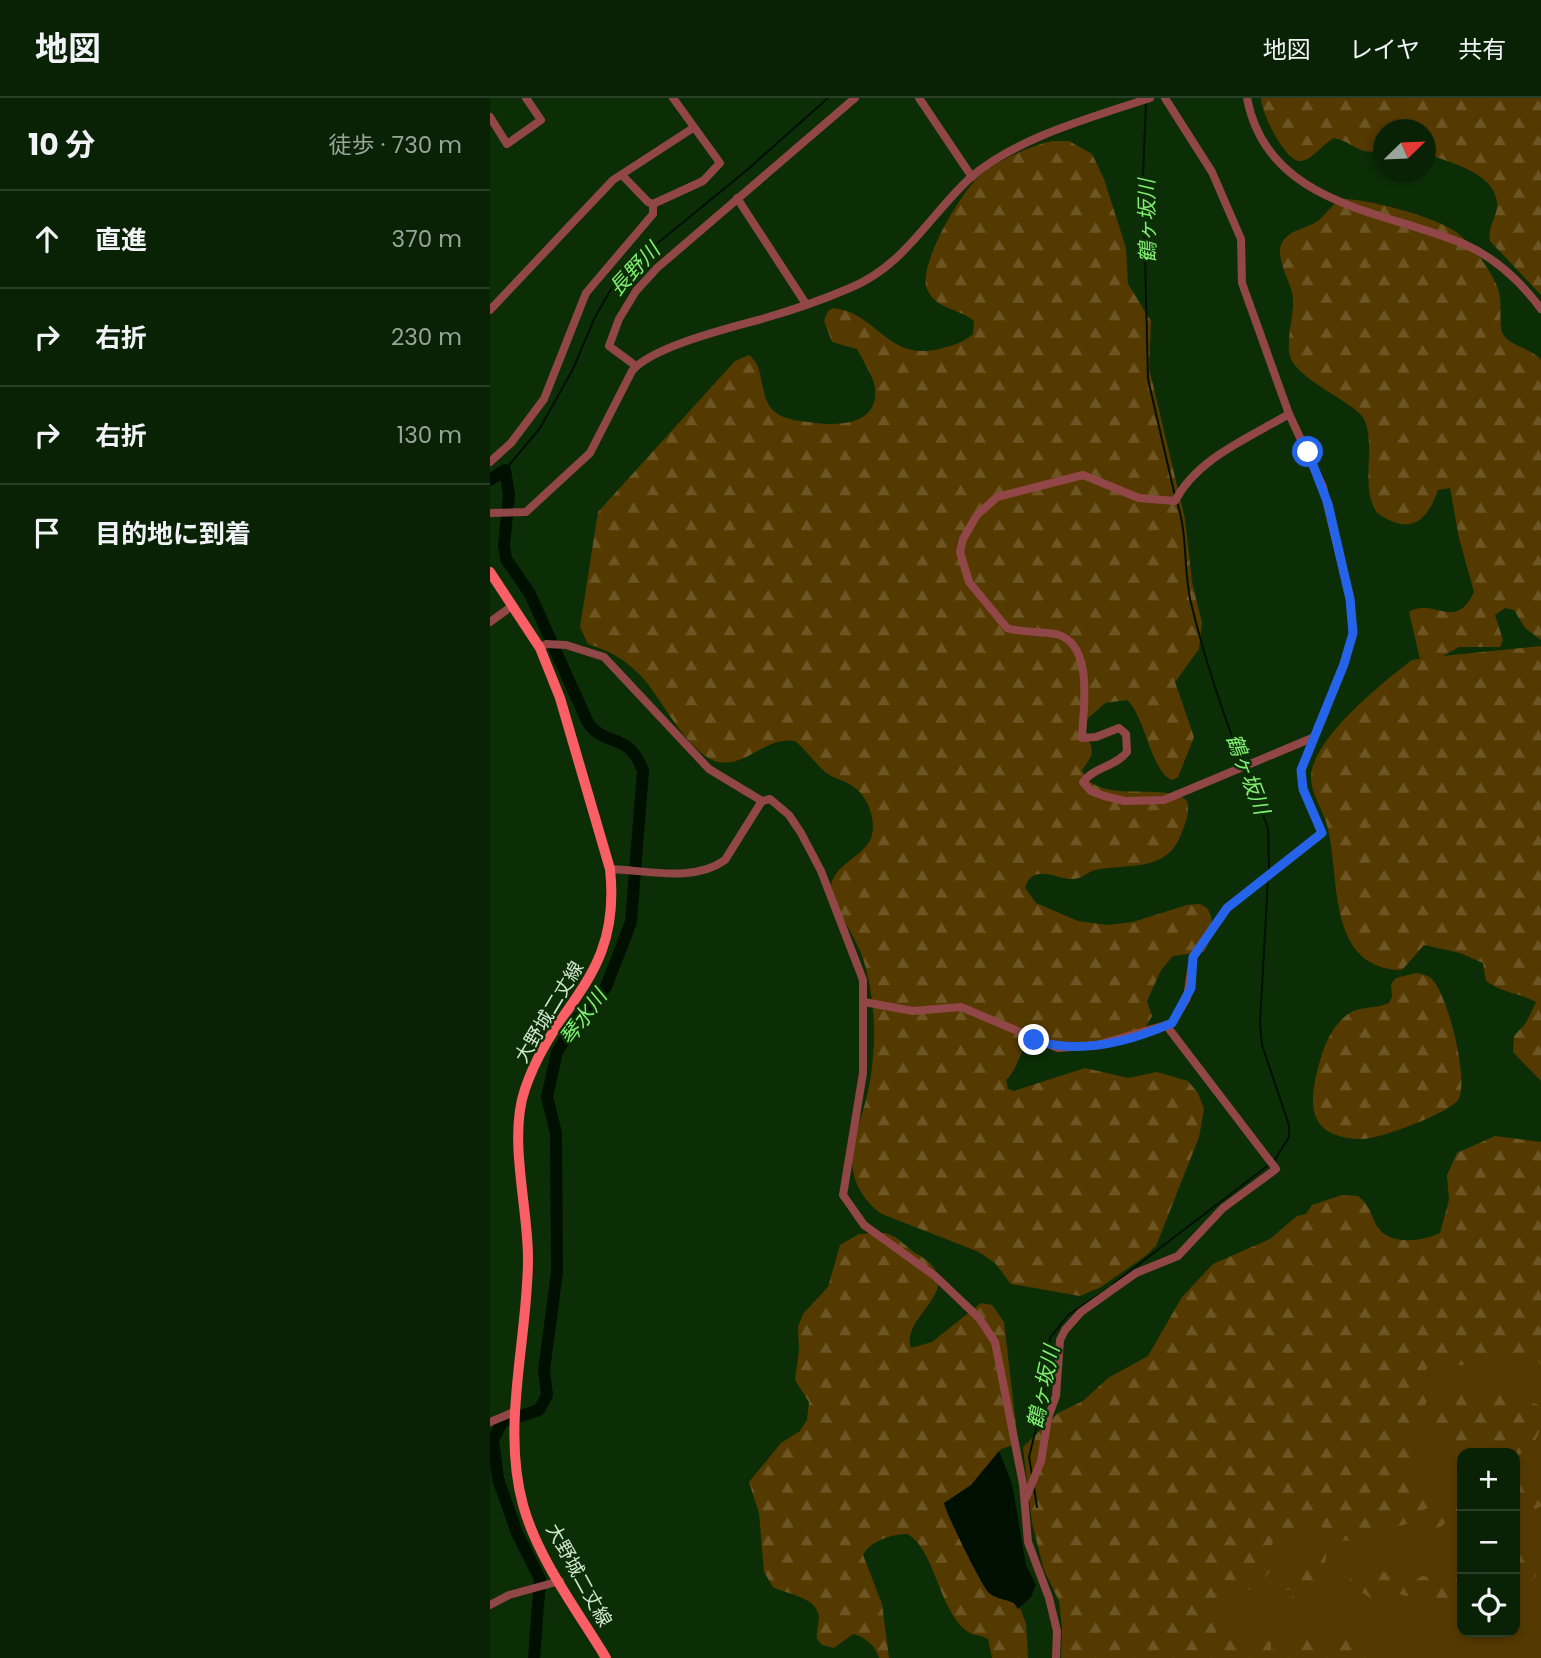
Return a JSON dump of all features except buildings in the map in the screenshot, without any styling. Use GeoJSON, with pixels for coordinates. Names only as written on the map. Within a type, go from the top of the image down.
{"type":"FeatureCollection","features":[{"type":"Feature","properties":{"kind":"main road","name":"大野城二丈線"},"geometry":{"type":"LineString","coordinates":[[490,572],[543,646],[610,869],[612,908],[605,947],[565,1030],[535,1064],[521,1102],[521,1165],[528,1258],[515,1425],[516,1465],[523,1506],[532,1530],[606,1658]]}},
{"type":"Feature","properties":{"kind":"street"},"geometry":{"type":"LineString","coordinates":[[490,117],[507,144],[541,120],[526,98]]}},
{"type":"Feature","properties":{"kind":"street"},"geometry":{"type":"LineString","coordinates":[[622,175],[653,204],[703,181],[720,163],[673,98]]}},
{"type":"Feature","properties":{"kind":"street"},"geometry":{"type":"LineString","coordinates":[[636,366],[609,346],[619,319],[636,291],[657,268],[855,98]]}},
{"type":"Feature","properties":{"kind":"street"},"geometry":{"type":"LineString","coordinates":[[919,98],[972,177]]}},
{"type":"Feature","properties":{"kind":"street"},"geometry":{"type":"LineString","coordinates":[[864,1002],[913,1011],[961,1007],[1058,1048],[1097,1045],[1167,1025],[1172,1023],[1187,998],[1193,957],[1227,908],[1322,833],[1300,776],[1312,738],[1344,664],[1353,633],[1353,620],[1323,487],[1289,414],[1242,284],[1241,239],[1212,172],[1165,98]]}},
{"type":"Feature","properties":{"kind":"street"},"geometry":{"type":"LineString","coordinates":[[1247,98],[1250,117],[1278,161],[1298,181],[1352,207],[1456,241],[1483,254],[1513,276],[1541,309]]}},
{"type":"Feature","properties":{"kind":"street"},"geometry":{"type":"LineString","coordinates":[[490,513],[526,512],[534,508],[590,453],[636,366],[698,337],[806,304],[883,272],[972,177],[1048,134],[1145,99]]}},
{"type":"Feature","properties":{"kind":"street"},"geometry":{"type":"LineString","coordinates":[[490,310],[622,175],[693,128]]}},
{"type":"Feature","properties":{"kind":"street"},"geometry":{"type":"LineString","coordinates":[[737,198],[806,304]]}},
{"type":"Feature","properties":{"kind":"street"},"geometry":{"type":"LineString","coordinates":[[490,462],[511,443],[544,399],[586,293],[653,214],[653,204]]}},
{"type":"Feature","properties":{"kind":"street"},"geometry":{"type":"LineString","coordinates":[[1289,414],[1197,470],[1183,485],[1175,501],[1139,498],[1083,475],[1011,491],[997,497],[977,515],[960,552],[970,582],[1007,628],[1058,635],[1081,659],[1084,683],[1082,738],[1096,737],[1119,728],[1126,734],[1127,752],[1123,757],[1089,774],[1083,782],[1091,792],[1125,801],[1164,800],[1312,738]]}},
{"type":"Feature","properties":{"kind":"street"},"geometry":{"type":"LineString","coordinates":[[490,622],[512,606]]}},
{"type":"Feature","properties":{"kind":"street"},"geometry":{"type":"LineString","coordinates":[[543,646],[556,644],[604,657],[709,769],[762,801]]}},
{"type":"Feature","properties":{"kind":"street"},"geometry":{"type":"LineString","coordinates":[[610,869],[685,873],[716,866],[724,860],[762,801],[770,799],[789,815],[821,871],[863,980],[863,1073],[845,1167],[843,1195],[864,1225],[935,1276],[991,1333],[998,1352],[1031,1554],[1049,1598],[1057,1631],[1056,1658]]}},
{"type":"Feature","properties":{"kind":"street"},"geometry":{"type":"LineString","coordinates":[[1024,1504],[1041,1461],[1048,1418],[1056,1396],[1060,1340],[1065,1330],[1081,1312],[1136,1273],[1178,1256],[1223,1208],[1276,1169],[1167,1025]]}},
{"type":"Feature","properties":{"kind":"street"},"geometry":{"type":"LineString","coordinates":[[490,1422],[516,1411]]}},
{"type":"Feature","properties":{"kind":"street"},"geometry":{"type":"LineString","coordinates":[[490,1605],[535,1587],[560,1581]]}},
{"type":"Feature","properties":{"kind":"green space"},"geometry":{"type":"Polygon","coordinates":[[[1261,98],[1541,98],[1541,295],[1490,241],[1497,203],[1495,193],[1480,176],[1436,158],[1436,119],[1373,119],[1373,151],[1363,151],[1334,138],[1301,161],[1288,154],[1275,136],[1261,98]]]}},
{"type":"Feature","properties":{"kind":"green space"},"geometry":{"type":"Polygon","coordinates":[[[1052,141],[1069,141],[1092,154],[1104,179],[1126,248],[1128,284],[1151,321],[1149,368],[1185,519],[1192,582],[1202,623],[1199,649],[1175,682],[1194,737],[1178,777],[1173,780],[1159,768],[1139,718],[1127,700],[1105,703],[1084,722],[1092,750],[1082,770],[1089,781],[1101,788],[1115,791],[1164,792],[1187,801],[1187,817],[1176,845],[1158,860],[1146,864],[1095,870],[1075,879],[1038,874],[1028,880],[1025,888],[1036,903],[1078,921],[1107,925],[1133,922],[1187,905],[1200,904],[1210,913],[1212,924],[1211,936],[1204,952],[1173,956],[1161,970],[1147,1001],[1152,1016],[1145,1028],[1097,1043],[1063,1044],[1034,1039],[1025,1047],[1006,1080],[1008,1089],[1014,1091],[1085,1068],[1128,1078],[1157,1072],[1188,1081],[1198,1093],[1204,1109],[1199,1137],[1156,1246],[1101,1287],[1080,1296],[1011,1284],[995,1263],[979,1252],[882,1214],[867,1201],[857,1184],[853,1171],[853,1150],[871,1076],[873,1010],[864,963],[836,902],[831,884],[842,867],[867,845],[871,838],[873,823],[865,798],[851,785],[825,772],[795,741],[775,743],[729,762],[708,758],[697,750],[677,726],[643,678],[618,657],[588,644],[580,627],[598,512],[735,361],[749,355],[755,361],[769,406],[779,415],[816,423],[847,423],[865,416],[871,409],[875,400],[875,388],[857,349],[832,342],[824,321],[828,311],[833,308],[849,312],[896,344],[909,349],[924,351],[943,348],[973,334],[974,321],[936,301],[927,289],[926,278],[935,245],[965,193],[984,172],[1016,153],[1052,141]]]}},
{"type":"Feature","properties":{"kind":"green space"},"geometry":{"type":"Polygon","coordinates":[[[1343,199],[1369,202],[1422,216],[1452,229],[1461,236],[1481,258],[1496,284],[1500,296],[1502,332],[1505,337],[1541,360],[1541,640],[1525,628],[1514,610],[1505,608],[1495,615],[1503,640],[1500,647],[1459,647],[1443,656],[1541,646],[1541,1081],[1513,1052],[1514,1036],[1526,1023],[1536,1002],[1486,981],[1483,963],[1460,953],[1424,945],[1402,970],[1377,966],[1360,954],[1348,937],[1341,916],[1327,825],[1312,784],[1312,769],[1318,754],[1354,709],[1412,660],[1420,659],[1409,612],[1418,608],[1452,612],[1459,610],[1467,604],[1474,592],[1459,538],[1450,488],[1438,490],[1428,511],[1415,522],[1398,523],[1377,513],[1369,491],[1369,442],[1364,419],[1352,407],[1301,372],[1291,358],[1289,341],[1293,297],[1281,261],[1280,247],[1286,237],[1319,220],[1343,199]]]}},
{"type":"Feature","properties":{"kind":"green space"},"geometry":{"type":"Polygon","coordinates":[[[1416,973],[1431,978],[1444,1000],[1450,1018],[1461,1075],[1458,1100],[1441,1112],[1412,1125],[1370,1138],[1343,1137],[1330,1132],[1321,1125],[1313,1105],[1315,1079],[1329,1036],[1337,1024],[1352,1011],[1389,1003],[1392,997],[1391,984],[1396,978],[1416,973]]]}},
{"type":"Feature","properties":{"kind":"green space"},"geometry":{"type":"Polygon","coordinates":[[[1495,1136],[1541,1142],[1541,1365],[1538,1361],[1525,1362],[1521,1357],[1516,1365],[1509,1366],[1501,1359],[1493,1365],[1434,1365],[1426,1369],[1427,1401],[1415,1426],[1404,1431],[1407,1438],[1404,1445],[1410,1453],[1417,1474],[1432,1497],[1429,1508],[1422,1510],[1410,1522],[1383,1528],[1367,1539],[1334,1539],[1321,1526],[1280,1541],[1274,1539],[1266,1560],[1274,1564],[1268,1574],[1228,1603],[1219,1617],[1217,1627],[1241,1647],[1245,1645],[1252,1649],[1271,1640],[1271,1651],[1302,1633],[1311,1643],[1339,1633],[1370,1649],[1373,1658],[1242,1658],[1239,1654],[1234,1658],[1061,1658],[1059,1601],[1044,1570],[1032,1523],[1023,1447],[1058,1413],[1083,1401],[1108,1378],[1148,1356],[1182,1297],[1213,1264],[1270,1239],[1297,1216],[1306,1214],[1312,1205],[1342,1195],[1358,1196],[1384,1234],[1399,1240],[1417,1240],[1440,1233],[1449,1200],[1447,1175],[1457,1153],[1495,1136]]]}},
{"type":"Feature","properties":{"kind":"green space"},"geometry":{"type":"Polygon","coordinates":[[[885,1233],[899,1240],[933,1266],[938,1278],[937,1290],[910,1336],[911,1348],[932,1342],[981,1303],[992,1305],[1004,1322],[1017,1434],[1013,1445],[1001,1449],[995,1459],[999,1597],[1019,1605],[1026,1624],[1028,1658],[992,1658],[988,1639],[968,1632],[958,1622],[924,1552],[907,1534],[882,1539],[863,1555],[882,1604],[889,1658],[879,1658],[869,1643],[853,1634],[834,1648],[822,1645],[817,1639],[817,1609],[806,1600],[773,1587],[764,1572],[759,1513],[749,1482],[781,1443],[800,1431],[807,1420],[809,1402],[795,1380],[799,1351],[798,1327],[803,1314],[828,1287],[840,1245],[859,1234],[885,1233]]]}},
{"type":"Feature","properties":{"kind":"green space"},"geometry":{"type":"Polygon","coordinates":[[[1541,1321],[1541,1658],[1215,1658],[1191,1610],[1436,1345],[1541,1321]]]}},
{"type":"Feature","properties":{"kind":"green space"},"geometry":{"type":"Polygon","coordinates":[[[1437,1387],[1445,1395],[1466,1390],[1503,1395],[1506,1401],[1526,1400],[1538,1405],[1538,1412],[1530,1419],[1541,1419],[1541,1426],[1531,1445],[1520,1454],[1520,1448],[1510,1448],[1510,1444],[1507,1448],[1457,1449],[1438,1438],[1432,1428],[1429,1416],[1441,1408],[1434,1393],[1437,1387]]]}},
{"type":"Feature","properties":{"kind":"green space"},"geometry":{"type":"Polygon","coordinates":[[[1520,1481],[1541,1483],[1541,1506],[1535,1509],[1530,1504],[1532,1497],[1520,1505],[1520,1481]]]}},
{"type":"Feature","properties":{"kind":"green space"},"geometry":{"type":"Polygon","coordinates":[[[1449,1497],[1457,1501],[1457,1520],[1453,1515],[1442,1526],[1434,1529],[1437,1518],[1433,1513],[1437,1502],[1449,1497]]]}},
{"type":"Feature","properties":{"kind":"green space"},"geometry":{"type":"Polygon","coordinates":[[[1319,1546],[1326,1549],[1326,1557],[1322,1573],[1313,1587],[1292,1598],[1295,1591],[1277,1588],[1277,1580],[1283,1569],[1311,1554],[1319,1546]]]}},
{"type":"Feature","properties":{"kind":"green space"},"geometry":{"type":"Polygon","coordinates":[[[1526,1553],[1532,1556],[1536,1576],[1527,1586],[1520,1582],[1520,1555],[1526,1553]]]}},
{"type":"Feature","properties":{"kind":"green space"},"geometry":{"type":"Polygon","coordinates":[[[1354,1566],[1365,1577],[1383,1571],[1400,1580],[1404,1574],[1412,1582],[1422,1576],[1446,1579],[1452,1576],[1457,1578],[1457,1601],[1434,1601],[1431,1598],[1424,1600],[1391,1592],[1386,1599],[1377,1603],[1348,1582],[1352,1576],[1345,1569],[1354,1566]]]}},
{"type":"Feature","properties":{"kind":"shaded area"},"geometry":{"type":"Polygon","coordinates":[[[999,1451],[1012,1484],[1026,1565],[1036,1585],[1031,1597],[1018,1609],[1014,1603],[995,1597],[985,1588],[944,1503],[971,1485],[999,1451]]]}},
{"type":"Feature","properties":{"kind":"waterway","name":"長野川"},"geometry":{"type":"LineString","coordinates":[[505,470],[540,428],[573,369],[595,317],[610,291],[642,256],[747,170],[828,98]]}},
{"type":"Feature","properties":{"kind":"waterway","name":"鶴ヶ坂川"},"geometry":{"type":"LineString","coordinates":[[1146,103],[1143,176],[1148,379],[1175,496]]}},
{"type":"Feature","properties":{"kind":"waterway","name":"琴水川"},"geometry":{"type":"LineString","coordinates":[[490,480],[505,470],[509,495],[504,545],[506,559],[530,594],[588,723],[595,731],[631,750],[643,771],[631,922],[606,987],[578,1019],[557,1052],[547,1097],[556,1133],[557,1272],[544,1370],[547,1395],[539,1410],[502,1422],[493,1440],[498,1479],[517,1533],[540,1579],[534,1658]]}},
{"type":"Feature","properties":{"kind":"waterway","name":"鶴ヶ坂川"},"geometry":{"type":"LineString","coordinates":[[1177,502],[1183,527],[1191,603],[1227,724],[1242,763]]}},
{"type":"Feature","properties":{"kind":"waterway","name":"鶴ヶ坂川"},"geometry":{"type":"LineString","coordinates":[[1246,771],[1268,828],[1269,869]]}},
{"type":"Feature","properties":{"kind":"waterway","name":"鶴ヶ坂川"},"geometry":{"type":"LineString","coordinates":[[1268,879],[1260,1023],[1262,1045],[1289,1125],[1289,1137],[1274,1161]]}},
{"type":"Feature","properties":{"kind":"waterway","name":"鶴ヶ坂川"},"geometry":{"type":"LineString","coordinates":[[1113,1284],[1270,1164]]}},
{"type":"Feature","properties":{"kind":"waterway","name":"鶴ヶ坂川"},"geometry":{"type":"LineString","coordinates":[[1032,1475],[1029,1457],[1044,1396],[1050,1338],[1068,1315],[1109,1288]]}},
{"type":"Feature","properties":{"kind":"waterway","name":"鶴ヶ坂川"},"geometry":{"type":"LineString","coordinates":[[1034,1488],[1037,1507]]}},
{"type":"Feature","properties":{"kind":"route"},"geometry":{"type":"LineString","coordinates":[[1034,1040],[1058,1048],[1078,1049],[1172,1023],[1191,988],[1193,957],[1227,908],[1322,833],[1300,776],[1312,738],[1344,664],[1353,633],[1353,620],[1328,504],[1308,452]]}}]}
